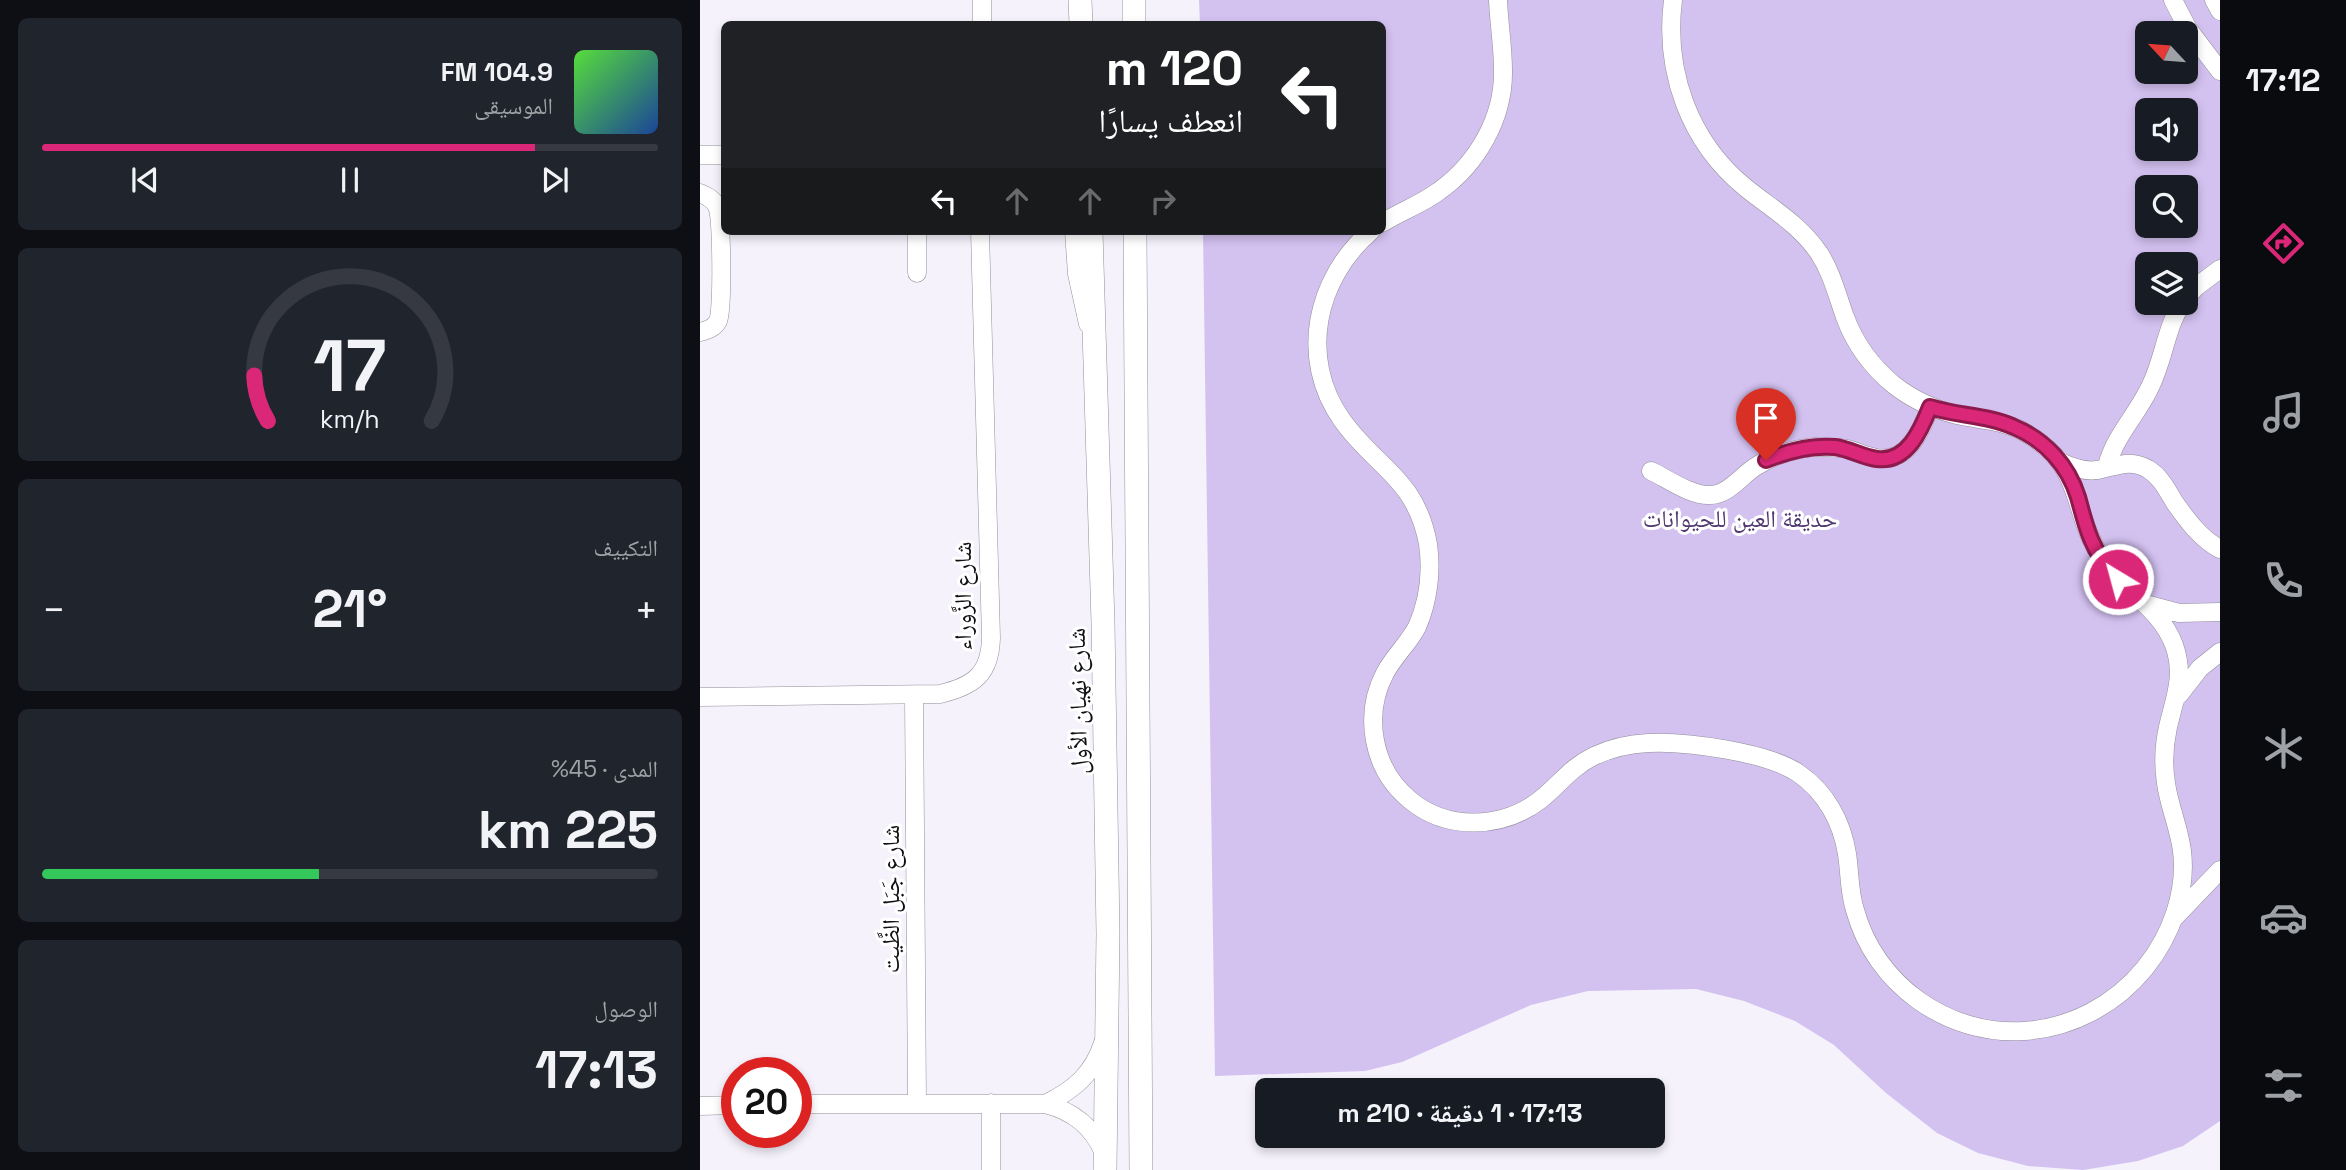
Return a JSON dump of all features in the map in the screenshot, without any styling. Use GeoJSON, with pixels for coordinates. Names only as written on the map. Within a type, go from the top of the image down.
{"type":"FeatureCollection","features":[{"type":"Feature","properties":{"kind":"main road"},"geometry":{"type":"LineString","coordinates":[[1134,0],[1134,21]]}},
{"type":"Feature","properties":{"kind":"main road","name":"شارع نهيان الأول"},"geometry":{"type":"LineString","coordinates":[[1091,235],[1103,623],[1108,933],[1105,1161]]}},
{"type":"Feature","properties":{"kind":"main road"},"geometry":{"type":"LineString","coordinates":[[1135,235],[1142,1170]]}},
{"type":"Feature","properties":{"kind":"street"},"geometry":{"type":"LineString","coordinates":[[982,0],[982,21]]}},
{"type":"Feature","properties":{"kind":"street"},"geometry":{"type":"LineString","coordinates":[[1386,221],[1451,182],[1483,143],[1496,115],[1502,85],[1498,0]]}},
{"type":"Feature","properties":{"kind":"street"},"geometry":{"type":"LineString","coordinates":[[1367,235],[1342,261],[1327,289],[1319,321],[1318,356],[1332,405],[1353,433],[1407,490],[1419,514],[1427,540],[1430,575],[1423,610],[1408,642],[1381,679],[1373,708],[1372,723],[1377,752],[1390,778],[1407,799],[1443,819],[1485,822],[1525,810],[1577,766],[1618,747],[1664,743],[1769,758],[1808,781],[1824,798],[1836,818],[1846,848],[1849,883],[1856,916],[1870,948],[1890,976],[1920,1002],[1964,1024],[2010,1032],[2044,1029],[2077,1019],[2106,1004],[2142,972],[2160,947],[2178,901],[2183,867],[2175,817],[2167,789],[2164,760],[2168,727],[2180,680],[2176,652],[2166,627],[2149,605],[2107,567],[2091,540],[2072,481],[2060,462],[2041,443],[2003,422],[1962,416],[1930,407],[1899,389],[1872,363],[1851,331],[1833,279],[1816,248],[1793,223],[1735,178],[1720,163],[1700,135],[1684,103],[1674,68],[1670,32],[1673,0]]}},
{"type":"Feature","properties":{"kind":"street"},"geometry":{"type":"LineString","coordinates":[[2173,0],[2188,29],[2220,71]]}},
{"type":"Feature","properties":{"kind":"street"},"geometry":{"type":"LineString","coordinates":[[2214,0],[2220,11]]}},
{"type":"Feature","properties":{"kind":"street"},"geometry":{"type":"LineString","coordinates":[[700,155],[721,155]]}},
{"type":"Feature","properties":{"kind":"street"},"geometry":{"type":"LineString","coordinates":[[700,194],[709,197],[718,209],[721,286],[720,314],[717,321],[712,328],[700,332]]}},
{"type":"Feature","properties":{"kind":"street"},"geometry":{"type":"LineString","coordinates":[[917,235],[917,273]]}},
{"type":"Feature","properties":{"kind":"street","name":"شارع الزَّوراء"},"geometry":{"type":"LineString","coordinates":[[700,697],[940,694],[968,685],[987,665],[991,652],[980,235]]}},
{"type":"Feature","properties":{"kind":"street"},"geometry":{"type":"LineString","coordinates":[[1074,235],[1079,292],[1088,326],[1096,343]]}},
{"type":"Feature","properties":{"kind":"street"},"geometry":{"type":"LineString","coordinates":[[2198,286],[2220,269]]}},
{"type":"Feature","properties":{"kind":"street"},"geometry":{"type":"LineString","coordinates":[[2082,510],[2088,489],[2103,468],[2117,438],[2135,416],[2152,384],[2176,315]]}},
{"type":"Feature","properties":{"kind":"street"},"geometry":{"type":"LineString","coordinates":[[1651,471],[1709,496],[1726,490],[1766,460],[1801,449],[1834,447],[1888,459],[1905,451],[1912,443],[1930,407]]}},
{"type":"Feature","properties":{"kind":"street"},"geometry":{"type":"LineString","coordinates":[[2060,462],[2083,470],[2130,463],[2150,470],[2163,482],[2196,529],[2220,549]]}},
{"type":"Feature","properties":{"kind":"street"},"geometry":{"type":"LineString","coordinates":[[2149,605],[2179,613],[2220,612]]}},
{"type":"Feature","properties":{"kind":"street"},"geometry":{"type":"LineString","coordinates":[[2177,698],[2200,668],[2220,652]]}},
{"type":"Feature","properties":{"kind":"street","name":"شارع جَبَل الظَّيت"},"geometry":{"type":"LineString","coordinates":[[914,696],[917,1102]]}},
{"type":"Feature","properties":{"kind":"street"},"geometry":{"type":"LineString","coordinates":[[2173,919],[2220,870]]}},
{"type":"Feature","properties":{"kind":"street"},"geometry":{"type":"LineString","coordinates":[[1045,1104],[1072,1089],[1091,1070],[1107,1033]]}},
{"type":"Feature","properties":{"kind":"street"},"geometry":{"type":"LineString","coordinates":[[991,1103],[991,1170]]}},
{"type":"Feature","properties":{"kind":"street"},"geometry":{"type":"LineString","coordinates":[[812,1104],[1045,1104],[1081,1120],[1099,1141],[1105,1161]]}},
{"type":"Feature","properties":{"kind":"street"},"geometry":{"type":"LineString","coordinates":[[700,1106],[721,1105]]}},
{"type":"Feature","properties":{"kind":"green space","name":"حديقة العين للحيوانات"},"geometry":{"type":"Polygon","coordinates":[[[1199,0],[2220,0],[2220,1121],[2183,1146],[2138,1161],[2083,1170],[2028,1166],[1978,1153],[1937,1133],[1886,1093],[1834,1045],[1795,1021],[1744,1001],[1696,989],[1588,991],[1531,1005],[1402,1062],[1365,1071],[1215,1076],[1203,235],[1386,235],[1386,21],[1200,21],[1199,0]]]}},
{"type":"Feature","properties":{"kind":"route"},"geometry":{"type":"LineString","coordinates":[[1766,460],[1801,449],[1823,447],[1888,459],[1905,451],[1912,443],[1930,407],[1962,416],[2003,422],[2041,443],[2067,471],[2091,540],[2107,567],[2118,579]]}}]}
